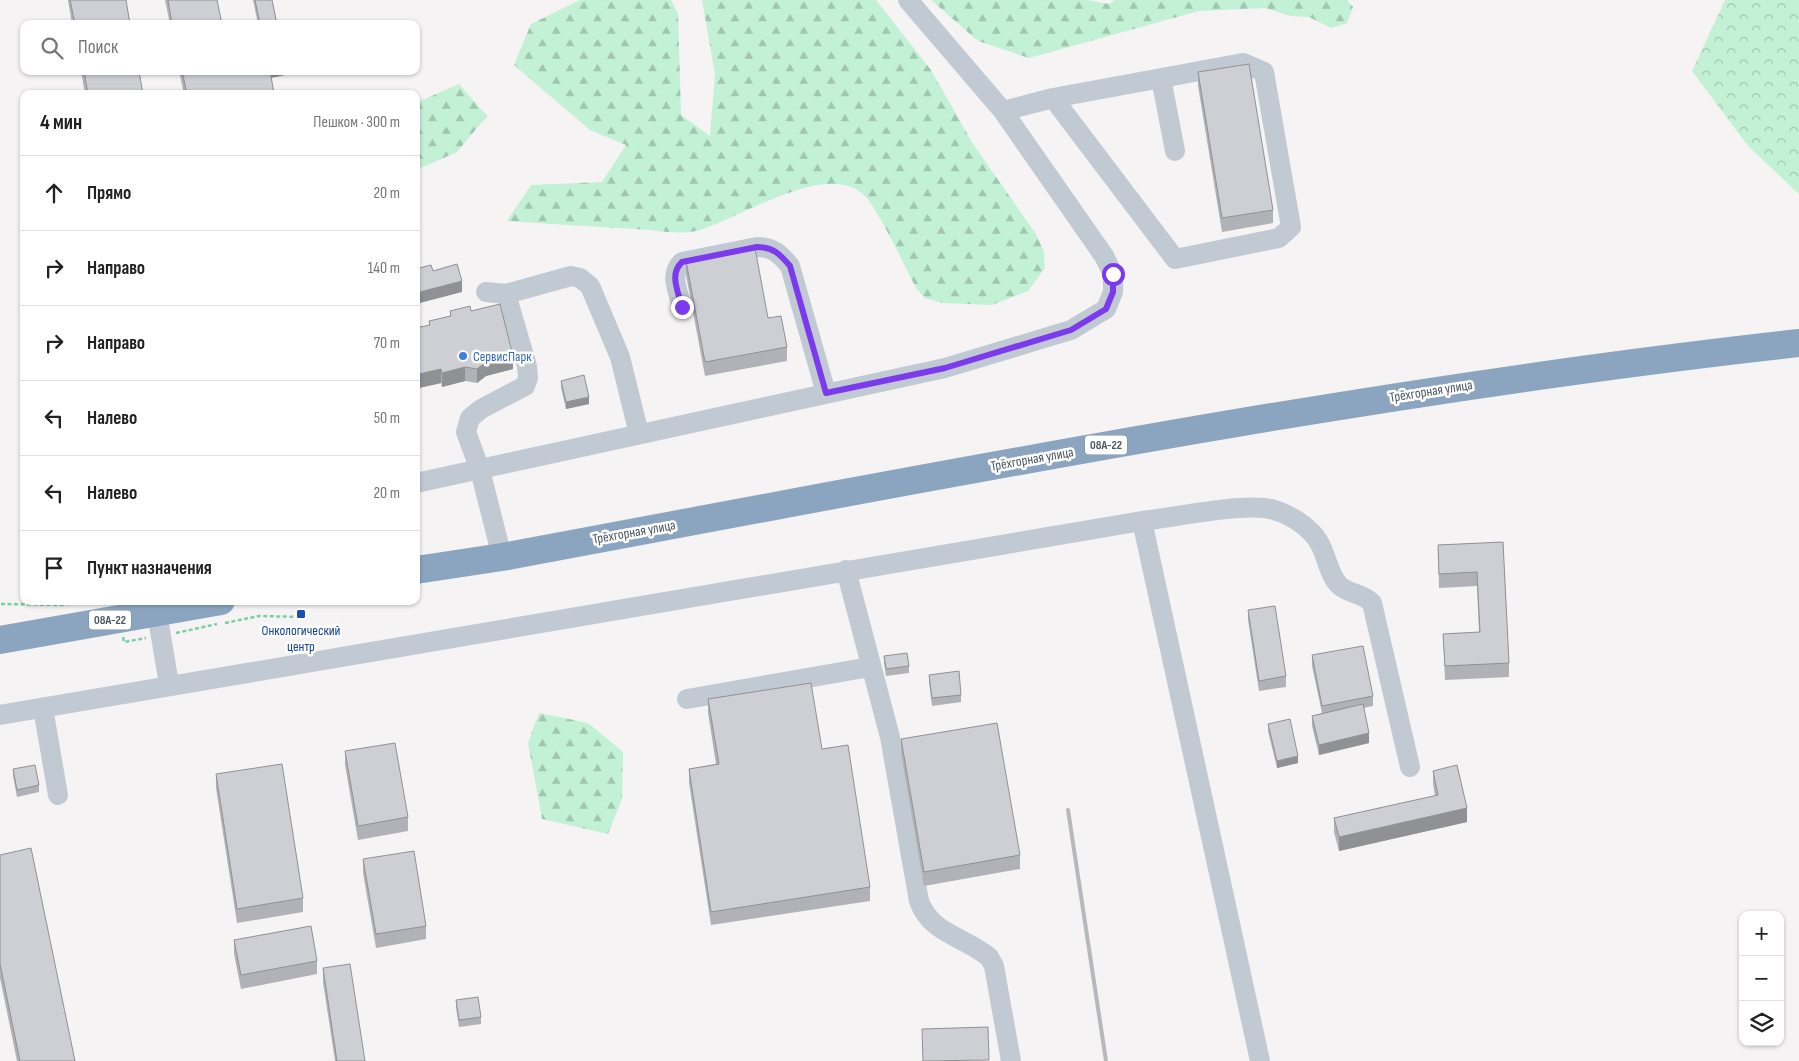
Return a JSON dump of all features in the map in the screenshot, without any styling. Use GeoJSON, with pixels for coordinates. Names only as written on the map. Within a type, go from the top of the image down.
{"type":"FeatureCollection","features":[{"type":"Feature","properties":{"kind":"highway","name":"Трёхгорная улица"},"geometry":{"type":"LineString","coordinates":[[420,569],[502,557],[1268,417],[1638,361],[1799,344]]}},
{"type":"Feature","properties":{"kind":"highway","name":"08А-22"},"geometry":{"type":"LineString","coordinates":[[0,640],[156,606],[169,605]]}},
{"type":"Feature","properties":{"kind":"lane"},"geometry":{"type":"LineString","coordinates":[[420,482],[945,368],[1071,330],[1106,309],[1113,292],[1113,274],[1110,268],[1004,111],[908,0]]}},
{"type":"Feature","properties":{"kind":"lane"},"geometry":{"type":"LineString","coordinates":[[1004,111],[1053,98],[1243,64],[1264,72],[1291,227],[1279,238],[1175,260],[1053,98]]}},
{"type":"Feature","properties":{"kind":"lane"},"geometry":{"type":"LineString","coordinates":[[1161,78],[1175,151]]}},
{"type":"Feature","properties":{"kind":"lane"},"geometry":{"type":"LineString","coordinates":[[682,307],[674,274],[676,268],[682,262],[757,247],[768,247],[775,251],[790,266],[826,393]]}},
{"type":"Feature","properties":{"kind":"lane"},"geometry":{"type":"LineString","coordinates":[[502,557],[480,470],[466,432],[470,418],[481,408],[526,386],[528,378],[527,366],[496,293],[571,276],[580,278],[590,286],[620,357],[639,434]]}},
{"type":"Feature","properties":{"kind":"lane"},"geometry":{"type":"LineString","coordinates":[[0,715],[169,684],[1142,521],[1238,509],[1264,508],[1285,514],[1312,532],[1327,556],[1332,575],[1340,587],[1366,596],[1372,603],[1410,767]]}},
{"type":"Feature","properties":{"kind":"lane"},"geometry":{"type":"LineString","coordinates":[[1142,521],[1260,1061]]}},
{"type":"Feature","properties":{"kind":"lane"},"geometry":{"type":"LineString","coordinates":[[846,570],[870,667],[890,737],[918,902],[923,914],[931,923],[989,957],[994,966],[1011,1061]]}},
{"type":"Feature","properties":{"kind":"lane"},"geometry":{"type":"LineString","coordinates":[[156,606],[169,684]]}},
{"type":"Feature","properties":{"kind":"lane"},"geometry":{"type":"LineString","coordinates":[[687,699],[870,667]]}},
{"type":"Feature","properties":{"kind":"lane"},"geometry":{"type":"LineString","coordinates":[[43,708],[58,795]]}},
{"type":"Feature","properties":{"kind":"path"},"geometry":{"type":"LineString","coordinates":[[2,604],[20,604]]}},
{"type":"Feature","properties":{"kind":"green space"},"geometry":{"type":"Polygon","coordinates":[[[580,0],[671,0],[678,14],[681,115],[710,136],[715,74],[702,0],[876,0],[931,70],[973,144],[1036,234],[1044,252],[1045,268],[1028,291],[992,305],[942,303],[925,298],[916,288],[888,232],[869,201],[853,188],[833,184],[810,187],[785,194],[714,225],[688,232],[507,221],[531,185],[602,182],[626,145],[590,130],[514,65],[531,24],[580,0]]]}},
{"type":"Feature","properties":{"kind":"green space"},"geometry":{"type":"Polygon","coordinates":[[[931,0],[1087,0],[1109,4],[1115,0],[1347,0],[1353,7],[1347,23],[1331,28],[1309,17],[1290,16],[1265,8],[1199,11],[1029,58],[978,41],[931,0]]]}},
{"type":"Feature","properties":{"kind":"green space"},"geometry":{"type":"Polygon","coordinates":[[[1725,0],[1799,0],[1799,194],[1748,146],[1692,71],[1725,0]]]}},
{"type":"Feature","properties":{"kind":"green space"},"geometry":{"type":"Polygon","coordinates":[[[459,84],[487,116],[457,152],[420,168],[420,101],[459,84]]]}},
{"type":"Feature","properties":{"kind":"green space"},"geometry":{"type":"Polygon","coordinates":[[[539,713],[588,723],[623,752],[622,799],[608,834],[542,819],[528,743],[539,713]]]}},
{"type":"Feature","properties":{"kind":"building"},"geometry":{"type":"Polygon","coordinates":[[[70,0],[126,0],[129,20],[74,20],[70,0]]]}},
{"type":"Feature","properties":{"kind":"building"},"geometry":{"type":"Polygon","coordinates":[[[168,0],[217,0],[221,20],[171,20],[168,0]]]}},
{"type":"Feature","properties":{"kind":"building"},"geometry":{"type":"Polygon","coordinates":[[[255,0],[272,0],[276,20],[259,20],[255,0]]]}},
{"type":"Feature","properties":{"kind":"building"},"geometry":{"type":"Polygon","coordinates":[[[1249,64],[1273,210],[1222,218],[1198,72],[1249,64]]]}},
{"type":"Feature","properties":{"kind":"building"},"geometry":{"type":"Polygon","coordinates":[[[85,75],[140,75],[142,90],[87,90],[85,75]]]}},
{"type":"Feature","properties":{"kind":"building"},"geometry":{"type":"Polygon","coordinates":[[[183,75],[271,75],[273,90],[186,90],[183,75]]]}},
{"type":"Feature","properties":{"kind":"building"},"geometry":{"type":"Polygon","coordinates":[[[755,248],[768,318],[781,316],[787,347],[705,362],[686,261],[755,248]]]}},
{"type":"Feature","properties":{"kind":"building"},"geometry":{"type":"Polygon","coordinates":[[[457,264],[462,281],[420,292],[420,268],[431,265],[433,271],[457,264]]]}},
{"type":"Feature","properties":{"kind":"building","name":"СервисПарк"},"geometry":{"type":"Polygon","coordinates":[[[500,304],[513,356],[486,362],[477,369],[465,367],[442,373],[441,369],[420,374],[420,327],[430,325],[429,321],[451,316],[450,311],[470,306],[471,311],[500,304]]]}},
{"type":"Feature","properties":{"kind":"building"},"geometry":{"type":"Polygon","coordinates":[[[584,375],[589,397],[566,402],[561,381],[584,375]]]}},
{"type":"Feature","properties":{"kind":"building"},"geometry":{"type":"Polygon","coordinates":[[[1503,542],[1509,663],[1445,666],[1443,634],[1480,632],[1477,572],[1439,574],[1438,545],[1503,542]]]}},
{"type":"Feature","properties":{"kind":"building"},"geometry":{"type":"Polygon","coordinates":[[[1275,606],[1286,676],[1259,681],[1248,610],[1275,606]]]}},
{"type":"Feature","properties":{"kind":"building"},"geometry":{"type":"Polygon","coordinates":[[[1363,646],[1373,696],[1322,706],[1312,655],[1363,646]]]}},
{"type":"Feature","properties":{"kind":"building"},"geometry":{"type":"Polygon","coordinates":[[[907,653],[909,666],[886,669],[884,656],[907,653]]]}},
{"type":"Feature","properties":{"kind":"building"},"geometry":{"type":"Polygon","coordinates":[[[959,671],[961,695],[932,698],[929,675],[959,671]]]}},
{"type":"Feature","properties":{"kind":"building"},"geometry":{"type":"Polygon","coordinates":[[[811,683],[822,749],[848,745],[870,887],[711,912],[689,769],[719,764],[708,699],[811,683]]]}},
{"type":"Feature","properties":{"kind":"building"},"geometry":{"type":"Polygon","coordinates":[[[1363,704],[1369,733],[1319,745],[1312,716],[1363,704]]]}},
{"type":"Feature","properties":{"kind":"building"},"geometry":{"type":"Polygon","coordinates":[[[1290,719],[1298,756],[1277,761],[1268,724],[1290,719]]]}},
{"type":"Feature","properties":{"kind":"building"},"geometry":{"type":"Polygon","coordinates":[[[997,723],[1020,855],[924,872],[901,739],[997,723]]]}},
{"type":"Feature","properties":{"kind":"building"},"geometry":{"type":"Polygon","coordinates":[[[395,743],[408,817],[358,826],[345,751],[395,743]]]}},
{"type":"Feature","properties":{"kind":"building"},"geometry":{"type":"Polygon","coordinates":[[[282,764],[303,898],[237,909],[216,774],[282,764]]]}},
{"type":"Feature","properties":{"kind":"building"},"geometry":{"type":"Polygon","coordinates":[[[35,765],[39,785],[17,790],[13,769],[35,765]]]}},
{"type":"Feature","properties":{"kind":"building"},"geometry":{"type":"Polygon","coordinates":[[[1457,765],[1467,808],[1339,837],[1334,818],[1438,795],[1433,771],[1457,765]]]}},
{"type":"Feature","properties":{"kind":"building"},"geometry":{"type":"Polygon","coordinates":[[[31,848],[75,1061],[20,1061],[0,964],[0,855],[31,848]]]}},
{"type":"Feature","properties":{"kind":"building"},"geometry":{"type":"Polygon","coordinates":[[[414,851],[426,926],[376,934],[363,859],[414,851]]]}},
{"type":"Feature","properties":{"kind":"building"},"geometry":{"type":"Polygon","coordinates":[[[311,926],[317,961],[241,975],[234,940],[311,926]]]}},
{"type":"Feature","properties":{"kind":"building"},"geometry":{"type":"Polygon","coordinates":[[[350,964],[365,1061],[337,1061],[323,968],[350,964]]]}},
{"type":"Feature","properties":{"kind":"building"},"geometry":{"type":"Polygon","coordinates":[[[478,997],[481,1017],[459,1020],[456,1000],[478,997]]]}},
{"type":"Feature","properties":{"kind":"building"},"geometry":{"type":"Polygon","coordinates":[[[988,1027],[989,1060],[923,1061],[922,1029],[988,1027]]]}},
{"type":"Feature","properties":{"kind":"railway"},"geometry":{"type":"LineString","coordinates":[[1068,810],[1106,1061]]}},
{"type":"Feature","properties":{"kind":"place","name":"СервисПарк"},"geometry":{"type":"Point","coordinates":[463,356]}},
{"type":"Feature","properties":{"kind":"place","name":"Онкологический центр"},"geometry":{"type":"Point","coordinates":[301,614]}},
{"type":"Feature","properties":{"kind":"route"},"geometry":{"type":"LineString","coordinates":[[682,307],[674,274],[676,268],[682,262],[757,247],[768,247],[775,251],[790,266],[810,328],[826,393],[945,368],[1071,330],[1106,309],[1113,292],[1113,274]]}}]}
